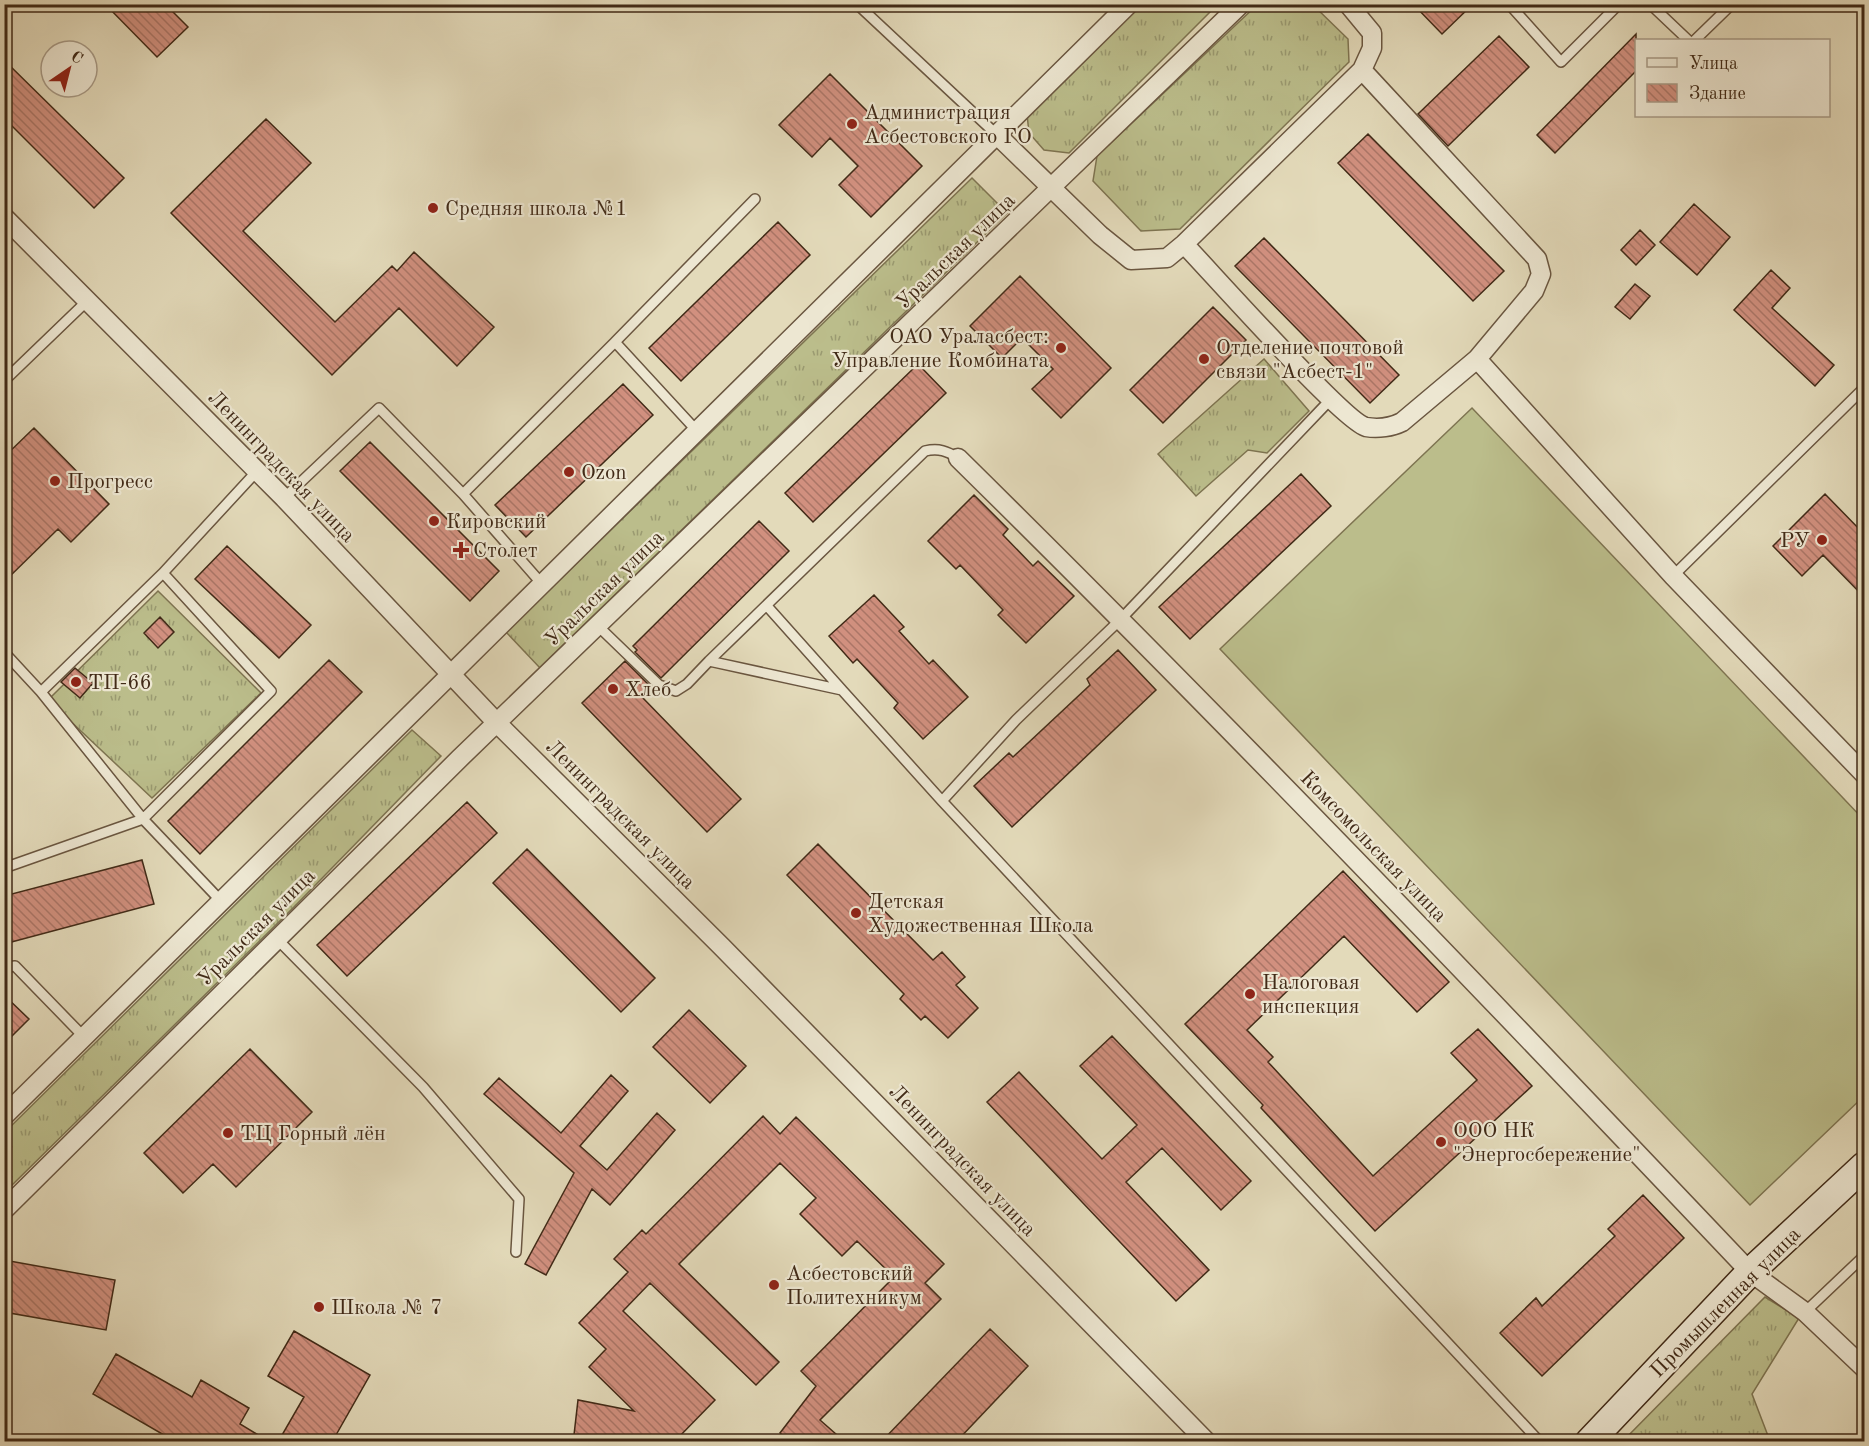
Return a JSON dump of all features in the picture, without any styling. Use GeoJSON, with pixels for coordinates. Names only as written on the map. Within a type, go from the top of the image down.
{"type":"FeatureCollection","features":[{"type":"Feature","properties":{"kind":"main road","name":"Промышленная улица"},"geometry":{"type":"LineString","coordinates":[[1589,1442],[1750,1272],[1864,1166]]}},
{"type":"Feature","properties":{"kind":"street","name":"Уральская улица"},"geometry":{"type":"LineString","coordinates":[[4,1116],[220,900],[452,676],[696,430],[1129,4]]}},
{"type":"Feature","properties":{"kind":"street","name":"Уральская улица"},"geometry":{"type":"LineString","coordinates":[[4,1210],[276,938],[1241,4]]}},
{"type":"Feature","properties":{"kind":"street"},"geometry":{"type":"LineString","coordinates":[[996,134],[1100,235],[1131,260],[1167,258],[1362,70],[1372,48],[1372,33],[1348,4]]}},
{"type":"Feature","properties":{"kind":"street"},"geometry":{"type":"LineString","coordinates":[[1184,244],[1331,399],[1365,427],[1392,427],[1402,422],[1477,359],[1534,291],[1541,274],[1537,259],[1362,70]]}},
{"type":"Feature","properties":{"kind":"street","name":"Ленинградская улица"},"geometry":{"type":"LineString","coordinates":[[4,217],[284,498],[497,723],[722,947],[1207,1442]]}},
{"type":"Feature","properties":{"kind":"street"},"geometry":{"type":"LineString","coordinates":[[1477,359],[1673,576],[1864,774]]}},
{"type":"Feature","properties":{"kind":"street","name":"Комсомольская улица"},"geometry":{"type":"LineString","coordinates":[[958,458],[1121,619],[1356,858],[1750,1272],[1805,1312],[1864,1368]]}},
{"type":"Feature","properties":{"kind":"lane"},"geometry":{"type":"LineString","coordinates":[[857,4],[996,134]]}},
{"type":"Feature","properties":{"kind":"lane"},"geometry":{"type":"LineString","coordinates":[[1509,4],[1561,62],[1619,4]]}},
{"type":"Feature","properties":{"kind":"lane"},"geometry":{"type":"LineString","coordinates":[[1650,4],[1687,39]]}},
{"type":"Feature","properties":{"kind":"lane"},"geometry":{"type":"LineString","coordinates":[[1696,39],[1732,4]]}},
{"type":"Feature","properties":{"kind":"lane"},"geometry":{"type":"LineString","coordinates":[[463,494],[755,199]]}},
{"type":"Feature","properties":{"kind":"lane"},"geometry":{"type":"LineString","coordinates":[[4,381],[87,301]]}},
{"type":"Feature","properties":{"kind":"lane"},"geometry":{"type":"LineString","coordinates":[[615,342],[696,430]]}},
{"type":"Feature","properties":{"kind":"lane"},"geometry":{"type":"LineString","coordinates":[[1673,576],[1864,387]]}},
{"type":"Feature","properties":{"kind":"lane"},"geometry":{"type":"LineString","coordinates":[[942,801],[1016,720],[1121,619],[1331,399]]}},
{"type":"Feature","properties":{"kind":"lane"},"geometry":{"type":"LineString","coordinates":[[284,498],[379,408],[463,494],[542,584]]}},
{"type":"Feature","properties":{"kind":"lane"},"geometry":{"type":"LineString","coordinates":[[598,626],[659,685],[676,691],[687,684],[925,451],[935,449],[948,451],[958,458]]}},
{"type":"Feature","properties":{"kind":"lane"},"geometry":{"type":"LineString","coordinates":[[41,692],[163,573],[257,471]]}},
{"type":"Feature","properties":{"kind":"lane"},"geometry":{"type":"LineString","coordinates":[[4,868],[143,819],[271,691],[163,573]]}},
{"type":"Feature","properties":{"kind":"lane"},"geometry":{"type":"LineString","coordinates":[[767,606],[942,801],[1540,1442]]}},
{"type":"Feature","properties":{"kind":"lane"},"geometry":{"type":"LineString","coordinates":[[4,652],[41,692],[143,819],[220,900]]}},
{"type":"Feature","properties":{"kind":"lane"},"geometry":{"type":"LineString","coordinates":[[709,662],[842,690]]}},
{"type":"Feature","properties":{"kind":"lane"},"geometry":{"type":"LineString","coordinates":[[276,938],[423,1087],[519,1199],[516,1252]]}},
{"type":"Feature","properties":{"kind":"lane"},"geometry":{"type":"LineString","coordinates":[[4,967],[15,966],[84,1037]]}},
{"type":"Feature","properties":{"kind":"lane"},"geometry":{"type":"LineString","coordinates":[[1805,1312],[1864,1256]]}},
{"type":"Feature","properties":{"kind":"green space"},"geometry":{"type":"Polygon","coordinates":[[[1258,4],[1313,5],[1348,39],[1349,62],[1180,229],[1141,231],[1093,181],[1097,156],[1258,4]]]}},
{"type":"Feature","properties":{"kind":"green space"},"geometry":{"type":"Polygon","coordinates":[[[1141,5],[1217,5],[1069,153],[1044,150],[1029,133],[1027,114],[1141,5]]]}},
{"type":"Feature","properties":{"kind":"green space"},"geometry":{"type":"Polygon","coordinates":[[[972,178],[1007,213],[540,668],[506,632],[972,178]]]}},
{"type":"Feature","properties":{"kind":"green space"},"geometry":{"type":"Polygon","coordinates":[[[1264,359],[1309,411],[1267,453],[1248,450],[1196,496],[1158,454],[1264,359]]]}},
{"type":"Feature","properties":{"kind":"green space"},"geometry":{"type":"Polygon","coordinates":[[[1472,408],[1864,820],[1864,1096],[1750,1205],[1220,649],[1472,408]]]}},
{"type":"Feature","properties":{"kind":"green space"},"geometry":{"type":"Polygon","coordinates":[[[158,591],[261,693],[152,798],[48,700],[158,591]]]}},
{"type":"Feature","properties":{"kind":"green space"},"geometry":{"type":"Polygon","coordinates":[[[412,730],[441,756],[294,907],[5,1192],[5,1132],[412,730]]]}},
{"type":"Feature","properties":{"kind":"green space"},"geometry":{"type":"Polygon","coordinates":[[[1765,1297],[1799,1318],[1752,1394],[1770,1441],[1622,1442],[1765,1297]]]}},
{"type":"Feature","properties":{"kind":"building"},"geometry":{"type":"Polygon","coordinates":[[[105,4],[165,4],[188,27],[157,57],[105,4]]]}},
{"type":"Feature","properties":{"kind":"building"},"geometry":{"type":"Polygon","coordinates":[[[1413,4],[1473,4],[1442,34],[1413,4]]]}},
{"type":"Feature","properties":{"kind":"building"},"geometry":{"type":"Polygon","coordinates":[[[1636,34],[1635,72],[1555,153],[1537,135],[1636,34]]]}},
{"type":"Feature","properties":{"kind":"building"},"geometry":{"type":"Polygon","coordinates":[[[1499,36],[1529,67],[1448,146],[1418,114],[1499,36]]]}},
{"type":"Feature","properties":{"kind":"building"},"geometry":{"type":"Polygon","coordinates":[[[4,60],[39,94],[39,99],[44,99],[124,178],[94,208],[4,118],[4,60]]]}},
{"type":"Feature","properties":{"kind":"building"},"geometry":{"type":"Polygon","coordinates":[[[830,74],[922,166],[871,217],[839,185],[858,166],[830,138],[812,157],[779,125],[830,74]]]}},
{"type":"Feature","properties":{"kind":"building"},"geometry":{"type":"Polygon","coordinates":[[[266,119],[311,163],[243,231],[335,322],[392,266],[397,271],[414,252],[494,327],[457,366],[399,308],[332,375],[171,213],[266,119]]]}},
{"type":"Feature","properties":{"kind":"building"},"geometry":{"type":"Polygon","coordinates":[[[1368,134],[1504,271],[1473,301],[1338,163],[1368,134]]]}},
{"type":"Feature","properties":{"kind":"building"},"geometry":{"type":"Polygon","coordinates":[[[1694,204],[1730,237],[1697,275],[1660,242],[1694,204]]]}},
{"type":"Feature","properties":{"kind":"building"},"geometry":{"type":"Polygon","coordinates":[[[778,222],[810,255],[681,381],[649,348],[778,222]]]}},
{"type":"Feature","properties":{"kind":"building"},"geometry":{"type":"Polygon","coordinates":[[[1640,230],[1655,245],[1636,265],[1621,250],[1640,230]]]}},
{"type":"Feature","properties":{"kind":"building"},"geometry":{"type":"Polygon","coordinates":[[[1264,238],[1399,375],[1370,403],[1235,266],[1264,238]]]}},
{"type":"Feature","properties":{"kind":"building"},"geometry":{"type":"Polygon","coordinates":[[[1771,270],[1790,288],[1772,308],[1834,365],[1815,386],[1734,310],[1771,270]]]}},
{"type":"Feature","properties":{"kind":"building","name":"ОАО Ураласбест: Управление Комбината"},"geometry":{"type":"Polygon","coordinates":[[[1020,276],[1111,368],[1061,418],[1032,389],[1053,369],[1022,338],[1002,358],[970,326],[1020,276]]]}},
{"type":"Feature","properties":{"kind":"building"},"geometry":{"type":"Polygon","coordinates":[[[1635,284],[1650,296],[1630,319],[1615,307],[1635,284]]]}},
{"type":"Feature","properties":{"kind":"building"},"geometry":{"type":"Polygon","coordinates":[[[1213,307],[1246,340],[1163,423],[1130,390],[1213,307]]]}},
{"type":"Feature","properties":{"kind":"building"},"geometry":{"type":"Polygon","coordinates":[[[918,364],[946,393],[813,522],[785,493],[918,364]]]}},
{"type":"Feature","properties":{"kind":"building"},"geometry":{"type":"Polygon","coordinates":[[[623,384],[653,415],[526,537],[495,505],[623,384]]]}},
{"type":"Feature","properties":{"kind":"building"},"geometry":{"type":"Polygon","coordinates":[[[34,428],[109,504],[71,542],[58,529],[4,582],[4,457],[34,428]]]}},
{"type":"Feature","properties":{"kind":"building"},"geometry":{"type":"Polygon","coordinates":[[[370,442],[499,571],[470,601],[340,471],[370,442]]]}},
{"type":"Feature","properties":{"kind":"building"},"geometry":{"type":"Polygon","coordinates":[[[1301,474],[1331,506],[1190,639],[1159,607],[1301,474]]]}},
{"type":"Feature","properties":{"kind":"building","name":"РУ"},"geometry":{"type":"Polygon","coordinates":[[[1825,494],[1864,534],[1864,597],[1823,555],[1802,576],[1773,546],[1825,494]]]}},
{"type":"Feature","properties":{"kind":"building"},"geometry":{"type":"Polygon","coordinates":[[[974,495],[1008,529],[1003,535],[1033,566],[1038,561],[1074,596],[1026,643],[998,615],[1003,610],[960,565],[956,569],[928,541],[974,495]]]}},
{"type":"Feature","properties":{"kind":"building"},"geometry":{"type":"Polygon","coordinates":[[[759,521],[789,551],[661,678],[635,652],[637,650],[633,646],[759,521]]]}},
{"type":"Feature","properties":{"kind":"building"},"geometry":{"type":"Polygon","coordinates":[[[227,546],[311,625],[279,658],[195,579],[227,546]]]}},
{"type":"Feature","properties":{"kind":"building"},"geometry":{"type":"Polygon","coordinates":[[[874,595],[904,627],[899,631],[929,664],[933,660],[968,697],[923,739],[894,708],[898,703],[857,659],[853,663],[829,636],[874,595]]]}},
{"type":"Feature","properties":{"kind":"building"},"geometry":{"type":"Polygon","coordinates":[[[160,617],[174,632],[158,648],[144,633],[160,617]]]}},
{"type":"Feature","properties":{"kind":"building"},"geometry":{"type":"Polygon","coordinates":[[[1118,650],[1156,690],[1012,827],[974,786],[1009,753],[1013,757],[1090,685],[1087,679],[1118,650]]]}},
{"type":"Feature","properties":{"kind":"building"},"geometry":{"type":"Polygon","coordinates":[[[329,660],[362,692],[200,854],[168,821],[329,660]]]}},
{"type":"Feature","properties":{"kind":"building"},"geometry":{"type":"Polygon","coordinates":[[[625,661],[652,688],[642,697],[741,799],[707,832],[582,703],[625,661]]]}},
{"type":"Feature","properties":{"kind":"building","name":"ТП-66"},"geometry":{"type":"Polygon","coordinates":[[[75,668],[93,683],[80,698],[61,682],[75,668]]]}},
{"type":"Feature","properties":{"kind":"building"},"geometry":{"type":"Polygon","coordinates":[[[467,802],[497,833],[347,976],[317,945],[467,802]]]}},
{"type":"Feature","properties":{"kind":"building","name":"Детская Художественная Школа"},"geometry":{"type":"Polygon","coordinates":[[[818,844],[933,960],[942,952],[965,977],[956,985],[978,1008],[948,1038],[925,1016],[921,1020],[900,999],[904,994],[787,875],[818,844]]]}},
{"type":"Feature","properties":{"kind":"building"},"geometry":{"type":"Polygon","coordinates":[[[527,849],[655,978],[621,1012],[493,883],[527,849]]]}},
{"type":"Feature","properties":{"kind":"building"},"geometry":{"type":"Polygon","coordinates":[[[142,860],[154,904],[4,944],[4,896],[142,860]]]}},
{"type":"Feature","properties":{"kind":"building"},"geometry":{"type":"Polygon","coordinates":[[[1343,871],[1449,982],[1417,1012],[1344,936],[1247,1030],[1273,1057],[1268,1062],[1373,1176],[1477,1080],[1451,1053],[1478,1029],[1532,1086],[1375,1231],[1261,1108],[1263,1105],[1185,1024],[1343,871]]]}},
{"type":"Feature","properties":{"kind":"building"},"geometry":{"type":"Polygon","coordinates":[[[4,995],[29,1019],[4,1044],[4,995]]]}},
{"type":"Feature","properties":{"kind":"building"},"geometry":{"type":"Polygon","coordinates":[[[689,1010],[746,1066],[710,1103],[653,1047],[689,1010]]]}},
{"type":"Feature","properties":{"kind":"building"},"geometry":{"type":"Polygon","coordinates":[[[1112,1036],[1251,1181],[1221,1210],[1162,1148],[1126,1182],[1209,1270],[1176,1301],[987,1102],[1019,1072],[1102,1159],[1137,1125],[1080,1066],[1112,1036]]]}},
{"type":"Feature","properties":{"kind":"building","name":"ТЦ Горный лён"},"geometry":{"type":"Polygon","coordinates":[[[250,1049],[312,1112],[236,1187],[213,1164],[183,1193],[144,1153],[250,1049]]]}},
{"type":"Feature","properties":{"kind":"building"},"geometry":{"type":"Polygon","coordinates":[[[611,1075],[628,1091],[580,1146],[607,1170],[657,1113],[675,1130],[610,1205],[592,1189],[546,1275],[525,1264],[574,1173],[484,1094],[499,1078],[561,1133],[611,1075]]]}},
{"type":"Feature","properties":{"kind":"building"},"geometry":{"type":"Polygon","coordinates":[[[763,1116],[780,1134],[796,1117],[944,1264],[925,1283],[941,1299],[820,1420],[845,1442],[791,1442],[780,1433],[816,1386],[801,1371],[894,1277],[857,1241],[842,1256],[800,1214],[816,1198],[780,1163],[679,1264],[779,1362],[756,1385],[650,1283],[623,1311],[715,1400],[674,1442],[605,1442],[574,1435],[578,1400],[634,1411],[589,1367],[606,1349],[579,1323],[628,1272],[614,1259],[642,1230],[646,1234],[763,1116]]]}},
{"type":"Feature","properties":{"kind":"building"},"geometry":{"type":"Polygon","coordinates":[[[1643,1195],[1684,1238],[1542,1376],[1500,1333],[1536,1298],[1542,1306],[1615,1236],[1608,1229],[1643,1195]]]}},
{"type":"Feature","properties":{"kind":"building"},"geometry":{"type":"Polygon","coordinates":[[[4,1260],[115,1280],[106,1330],[4,1312],[4,1260]]]}},
{"type":"Feature","properties":{"kind":"building"},"geometry":{"type":"Polygon","coordinates":[[[990,1329],[1028,1366],[956,1442],[881,1442],[990,1329]]]}},
{"type":"Feature","properties":{"kind":"building"},"geometry":{"type":"Polygon","coordinates":[[[294,1331],[370,1375],[332,1442],[278,1442],[304,1397],[268,1376],[294,1331]]]}},
{"type":"Feature","properties":{"kind":"building"},"geometry":{"type":"Polygon","coordinates":[[[116,1354],[192,1397],[201,1380],[249,1408],[240,1424],[270,1442],[176,1442],[93,1394],[116,1354]]]}},
{"type":"Feature","properties":{"kind":"place","name":"Администрация Асбестовского ГО"},"geometry":{"type":"Point","coordinates":[852,124]}},
{"type":"Feature","properties":{"kind":"place","name":"Средняя школа №1"},"geometry":{"type":"Point","coordinates":[433,208]}},
{"type":"Feature","properties":{"kind":"place","name":"ОАО Ураласбест: Управление Комбината"},"geometry":{"type":"Point","coordinates":[1061,348]}},
{"type":"Feature","properties":{"kind":"place","name":"Отделение почтовой связи \"Асбест-1\""},"geometry":{"type":"Point","coordinates":[1204,359]}},
{"type":"Feature","properties":{"kind":"place","name":"Ozon"},"geometry":{"type":"Point","coordinates":[569,472]}},
{"type":"Feature","properties":{"kind":"place","name":"Прогресс"},"geometry":{"type":"Point","coordinates":[55,481]}},
{"type":"Feature","properties":{"kind":"place","name":"Кировский"},"geometry":{"type":"Point","coordinates":[434,521]}},
{"type":"Feature","properties":{"kind":"place","name":"РУ"},"geometry":{"type":"Point","coordinates":[1822,540]}},
{"type":"Feature","properties":{"kind":"place","name":"Столет"},"geometry":{"type":"Point","coordinates":[461,550]}},
{"type":"Feature","properties":{"kind":"place","name":"ТП-66"},"geometry":{"type":"Point","coordinates":[76,682]}},
{"type":"Feature","properties":{"kind":"place","name":"Хлеб"},"geometry":{"type":"Point","coordinates":[613,689]}},
{"type":"Feature","properties":{"kind":"place","name":"Детская Художественная Школа"},"geometry":{"type":"Point","coordinates":[856,913]}},
{"type":"Feature","properties":{"kind":"place","name":"Налоговая инспекция"},"geometry":{"type":"Point","coordinates":[1250,994]}},
{"type":"Feature","properties":{"kind":"place","name":"ТЦ Горный лён"},"geometry":{"type":"Point","coordinates":[228,1133]}},
{"type":"Feature","properties":{"kind":"place","name":"ООО НК \"Энергосбережение\""},"geometry":{"type":"Point","coordinates":[1441,1142]}},
{"type":"Feature","properties":{"kind":"place","name":"Асбестовский Политехникум"},"geometry":{"type":"Point","coordinates":[774,1285]}},
{"type":"Feature","properties":{"kind":"place","name":"Школа № 7"},"geometry":{"type":"Point","coordinates":[319,1307]}}]}
